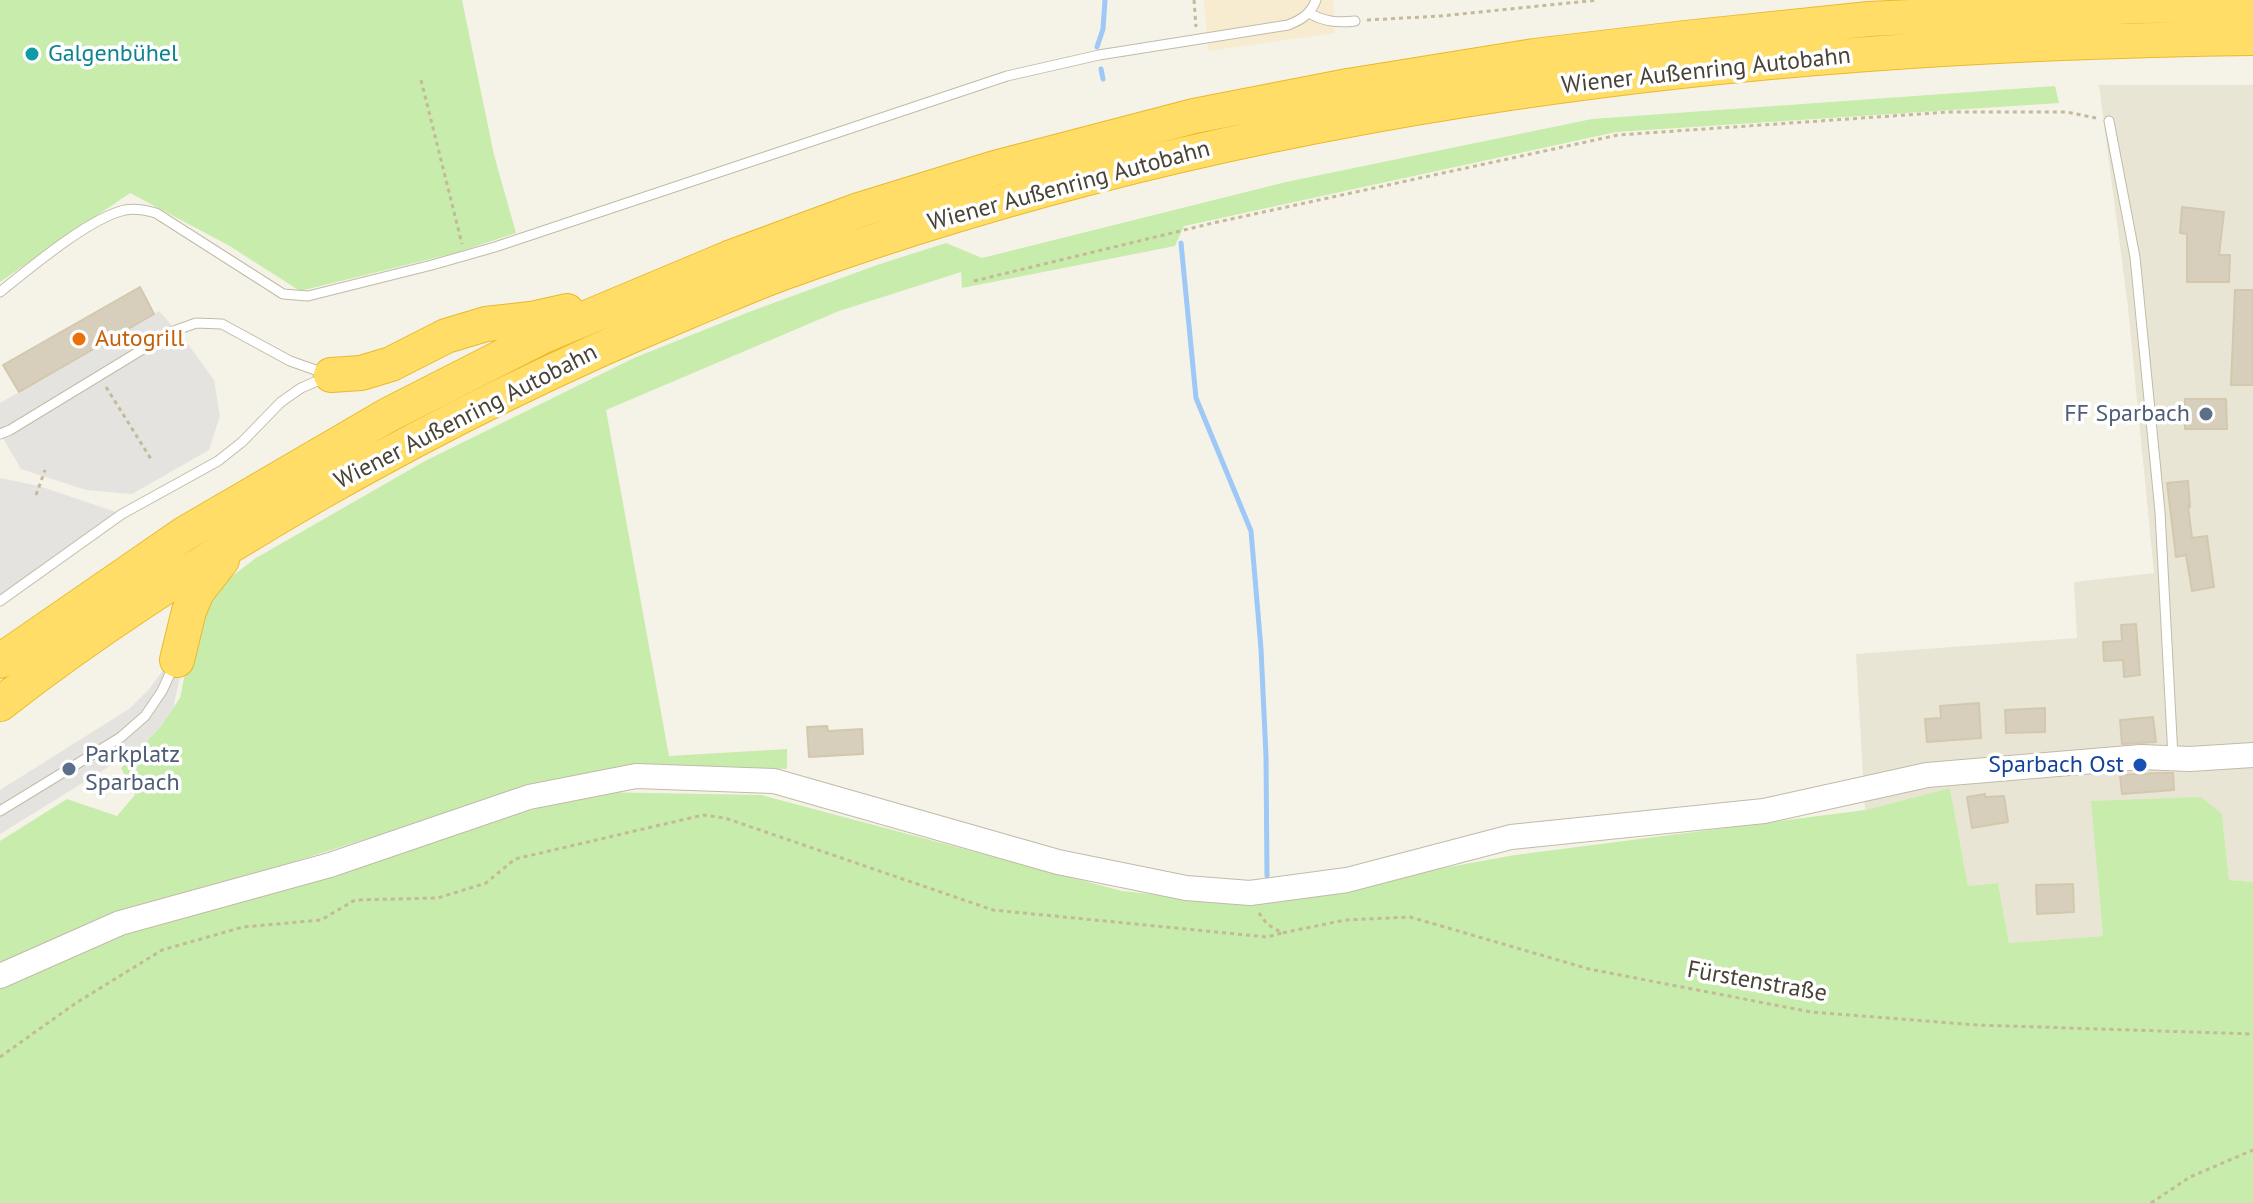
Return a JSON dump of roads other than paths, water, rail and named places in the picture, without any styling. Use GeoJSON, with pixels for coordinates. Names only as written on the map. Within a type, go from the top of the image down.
{"type":"FeatureCollection","features":[{"type":"Feature","properties":{"kind":"highway","name":"Wiener Außenring Autobahn"},"geometry":{"type":"LineString","coordinates":[[0,661],[184,534],[388,415],[543,336],[729,258],[859,210],[995,168],[1194,116],[1348,86],[1549,54],[1869,19],[2253,4]]}},
{"type":"Feature","properties":{"kind":"highway","name":"Wiener Außenring Autobahn"},"geometry":{"type":"LineString","coordinates":[[0,704],[188,571],[395,450],[512,390],[605,346],[783,273],[1002,201],[1195,151],[1347,120],[1689,69],[1996,45],[2253,38]]}},
{"type":"Feature","properties":{"kind":"highway"},"geometry":{"type":"LineString","coordinates":[[331,375],[361,373],[391,364],[446,336],[486,324],[531,319],[645,292]]}},
{"type":"Feature","properties":{"kind":"highway"},"geometry":{"type":"LineString","coordinates":[[177,660],[197,592],[238,541]]}},
{"type":"Feature","properties":{"kind":"street"},"geometry":{"type":"LineString","coordinates":[[0,976],[120,923],[330,865],[529,797],[636,776],[774,781],[1058,862],[1186,888],[1250,893],[1347,880],[1511,837],[1764,811],[1927,775],[2141,757],[2253,755]]}},
{"type":"Feature","properties":{"kind":"lane"},"geometry":{"type":"LineString","coordinates":[[0,292],[36,263],[97,222],[128,209],[141,208],[156,213],[283,294],[308,296],[465,255],[1007,76],[1099,55],[1288,25],[1309,13],[1316,0]]}},
{"type":"Feature","properties":{"kind":"lane"},"geometry":{"type":"LineString","coordinates":[[1309,13],[1321,20],[1339,23],[1355,21]]}},
{"type":"Feature","properties":{"kind":"lane"},"geometry":{"type":"LineString","coordinates":[[2109,121],[2135,257],[2160,512],[2173,758]]}},
{"type":"Feature","properties":{"kind":"lane"},"geometry":{"type":"LineString","coordinates":[[0,434],[171,332],[196,323],[222,324],[290,361],[331,375]]}},
{"type":"Feature","properties":{"kind":"lane"},"geometry":{"type":"LineString","coordinates":[[0,601],[122,514],[218,461],[242,442],[281,402],[301,388],[331,375]]}},
{"type":"Feature","properties":{"kind":"lane"},"geometry":{"type":"LineString","coordinates":[[0,811],[121,737],[145,716],[177,660]]}},
{"type":"Feature","properties":{"kind":"waterway"},"geometry":{"type":"LineString","coordinates":[[1097,47],[1103,29],[1105,0]]}},
{"type":"Feature","properties":{"kind":"waterway"},"geometry":{"type":"LineString","coordinates":[[1101,69],[1103,79]]}},
{"type":"Feature","properties":{"kind":"waterway"},"geometry":{"type":"LineString","coordinates":[[1181,243],[1196,398],[1251,531],[1266,756],[1267,876]]}},
{"type":"Feature","properties":{"kind":"place","name":"Galgenbühel"},"geometry":{"type":"Point","coordinates":[32,54]}},
{"type":"Feature","properties":{"kind":"place","name":"Autogrill"},"geometry":{"type":"Point","coordinates":[79,339]}},
{"type":"Feature","properties":{"kind":"place","name":"FF Sparbach"},"geometry":{"type":"Point","coordinates":[2206,414]}},
{"type":"Feature","properties":{"kind":"place","name":"Sparbach Ost"},"geometry":{"type":"Point","coordinates":[2140,765]}},
{"type":"Feature","properties":{"kind":"place","name":"Parkplatz Sparbach"},"geometry":{"type":"Point","coordinates":[69,769]}}]}
